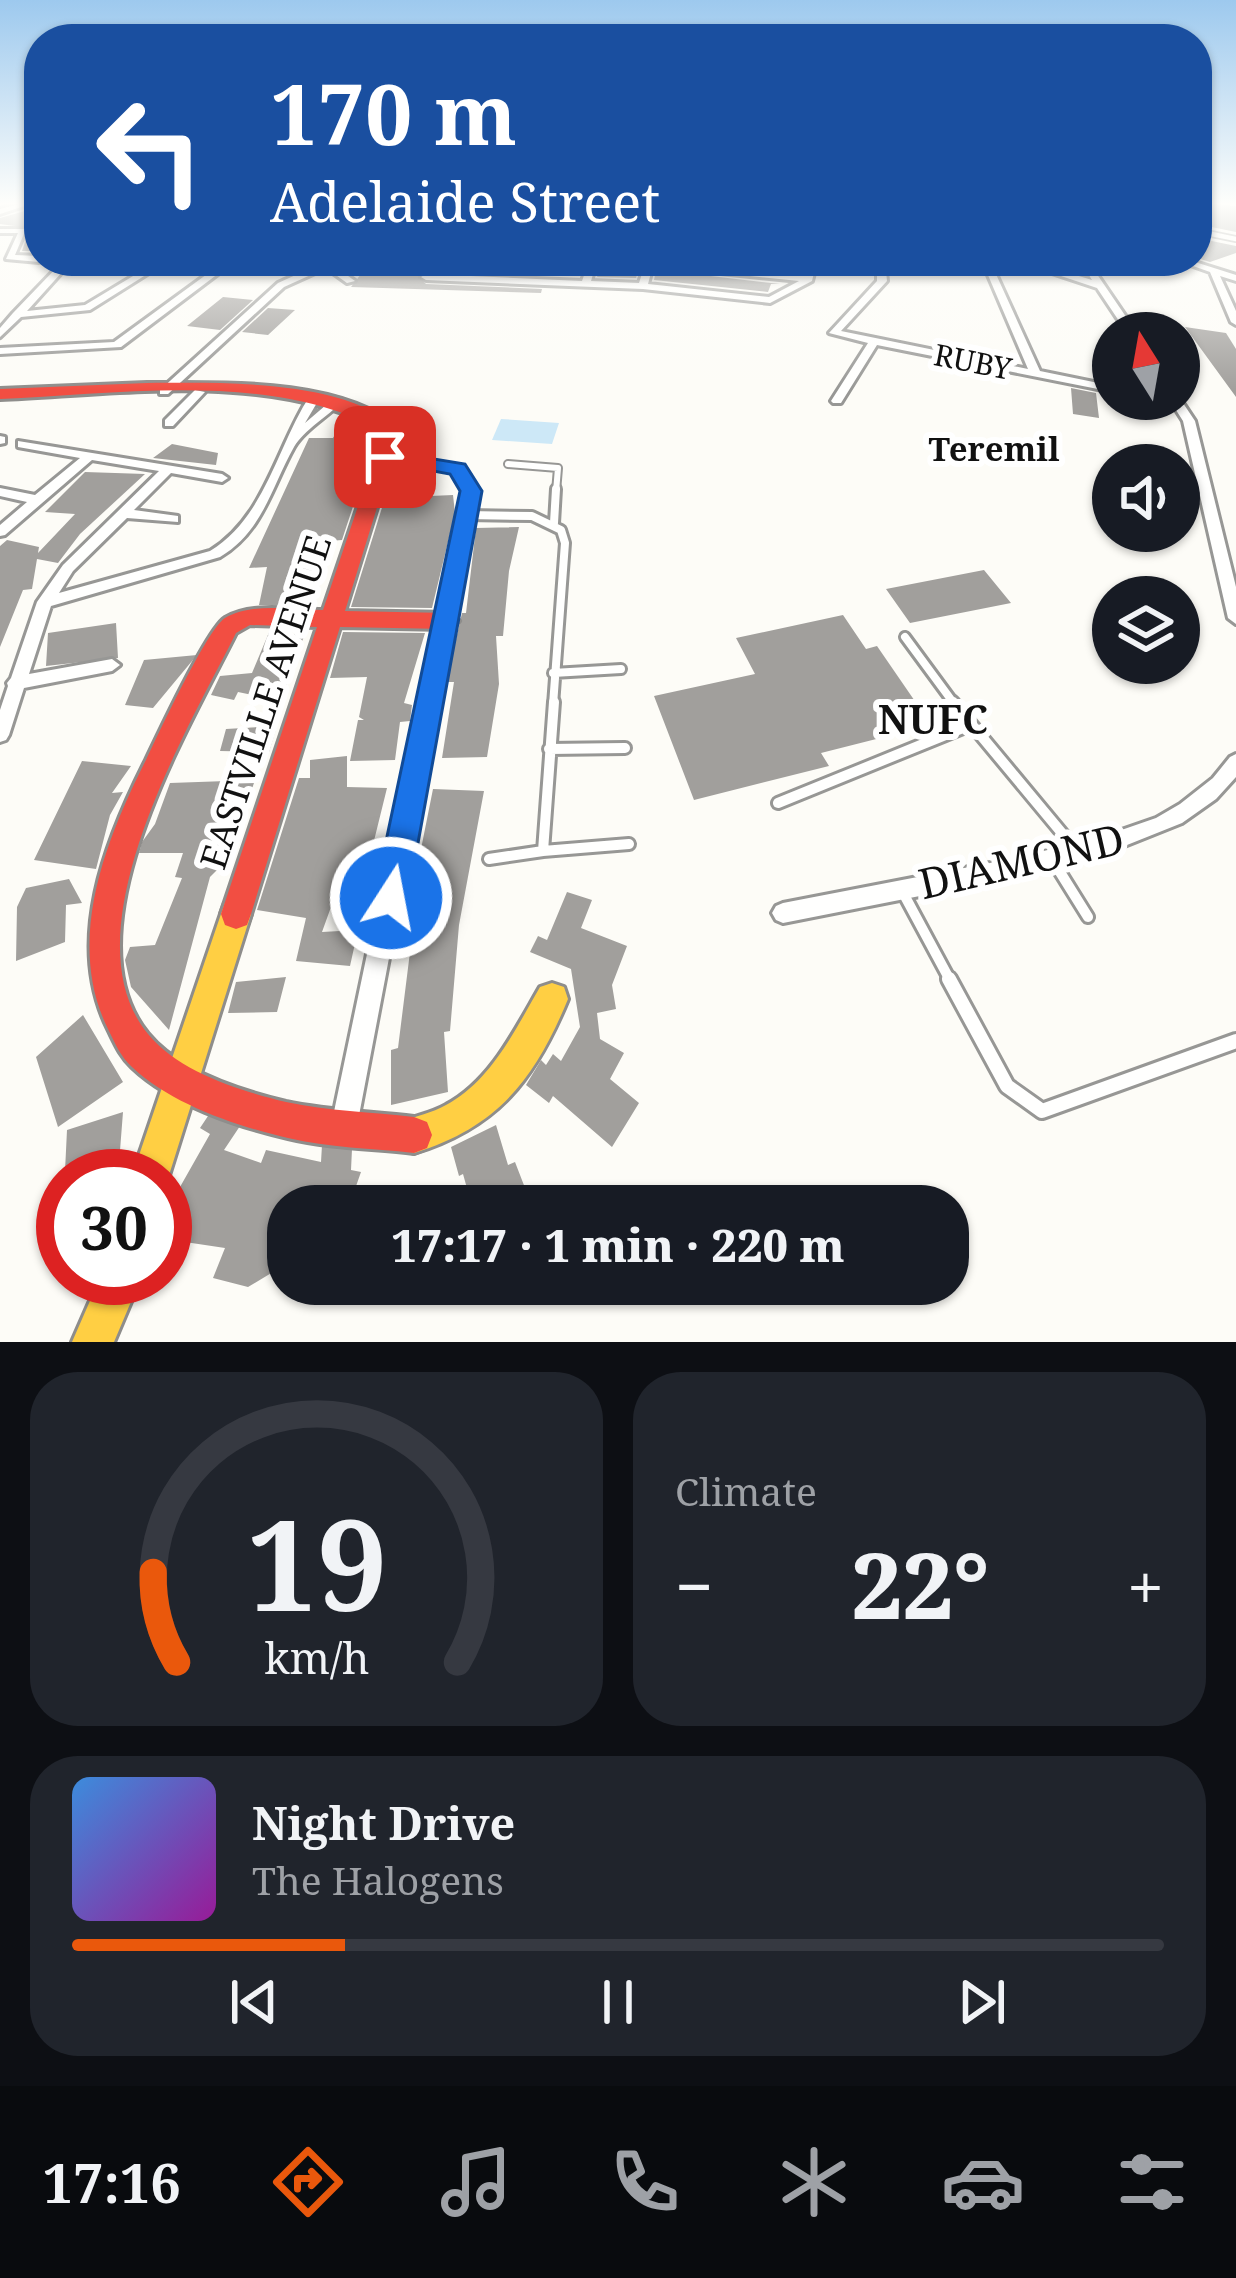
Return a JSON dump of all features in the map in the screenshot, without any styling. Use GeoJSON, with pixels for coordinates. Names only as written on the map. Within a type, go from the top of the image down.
{"type":"FeatureCollection","features":[{"type":"Feature","properties":{"kind":"street"},"geometry":{"type":"LineString","coordinates":[[1214,272],[1236,278]]}},
{"type":"Feature","properties":{"kind":"street"},"geometry":{"type":"LineString","coordinates":[[1214,272],[1236,322]]}},
{"type":"Feature","properties":{"kind":"street"},"geometry":{"type":"LineString","coordinates":[[0,334],[54,276]]}},
{"type":"Feature","properties":{"kind":"street"},"geometry":{"type":"LineString","coordinates":[[16,315],[87,308],[139,276]]}},
{"type":"Feature","properties":{"kind":"street"},"geometry":{"type":"LineString","coordinates":[[0,351],[117,346],[211,276]]}},
{"type":"Feature","properties":{"kind":"street"},"geometry":{"type":"LineString","coordinates":[[164,392],[281,285],[299,276]]}},
{"type":"Feature","properties":{"kind":"street"},"geometry":{"type":"LineString","coordinates":[[345,276],[350,280]]}},
{"type":"Feature","properties":{"kind":"street"},"geometry":{"type":"LineString","coordinates":[[426,276],[423,281],[643,286],[775,300],[810,276]]}},
{"type":"Feature","properties":{"kind":"street"},"geometry":{"type":"LineString","coordinates":[[585,284],[588,276]]}},
{"type":"Feature","properties":{"kind":"street"},"geometry":{"type":"LineString","coordinates":[[643,286],[646,276]]}},
{"type":"Feature","properties":{"kind":"street"},"geometry":{"type":"LineString","coordinates":[[773,276],[809,279]]}},
{"type":"Feature","properties":{"kind":"street","name":"RUBY"},"geometry":{"type":"LineString","coordinates":[[882,276],[834,333],[1092,385]]}},
{"type":"Feature","properties":{"kind":"street"},"geometry":{"type":"LineString","coordinates":[[993,276],[1036,374]]}},
{"type":"Feature","properties":{"kind":"street"},"geometry":{"type":"LineString","coordinates":[[1067,276],[1102,287]]}},
{"type":"Feature","properties":{"kind":"street"},"geometry":{"type":"LineString","coordinates":[[1094,276],[1118,312]]}},
{"type":"Feature","properties":{"kind":"street"},"geometry":{"type":"LineString","coordinates":[[837,401],[874,342]]}},
{"type":"Feature","properties":{"kind":"street"},"geometry":{"type":"LineString","coordinates":[[169,424],[199,392]]}},
{"type":"Feature","properties":{"kind":"street"},"geometry":{"type":"LineString","coordinates":[[0,394],[199,392],[326,399],[374,411],[389,422],[385,457],[458,469],[470,485],[448,621],[344,1129]]}},
{"type":"Feature","properties":{"kind":"street"},"geometry":{"type":"LineString","coordinates":[[45,602],[231,547],[296,436],[326,399]]}},
{"type":"Feature","properties":{"kind":"street"},"geometry":{"type":"LineString","coordinates":[[296,436],[299,416],[326,399]]}},
{"type":"Feature","properties":{"kind":"street"},"geometry":{"type":"LineString","coordinates":[[1183,420],[1195,441],[1236,618]]}},
{"type":"Feature","properties":{"kind":"street"},"geometry":{"type":"LineString","coordinates":[[22,444],[222,478]]}},
{"type":"Feature","properties":{"kind":"street"},"geometry":{"type":"LineString","coordinates":[[0,532],[88,457]]}},
{"type":"Feature","properties":{"kind":"street","name":"EASTVILLE AVENUE"},"geometry":{"type":"LineString","coordinates":[[159,1149],[328,619],[385,457]]}},
{"type":"Feature","properties":{"kind":"street"},"geometry":{"type":"LineString","coordinates":[[0,735],[45,602],[68,568],[167,470]]}},
{"type":"Feature","properties":{"kind":"street"},"geometry":{"type":"LineString","coordinates":[[0,492],[38,500]]}},
{"type":"Feature","properties":{"kind":"street"},"geometry":{"type":"LineString","coordinates":[[124,512],[173,519]]}},
{"type":"Feature","properties":{"kind":"street"},"geometry":{"type":"LineString","coordinates":[[448,621],[247,617],[221,633],[124,838],[106,913],[104,975],[115,1014],[135,1046],[179,1078],[272,1116],[417,1136],[476,1112],[494,1094],[552,999]]}},
{"type":"Feature","properties":{"kind":"street"},"geometry":{"type":"LineString","coordinates":[[16,683],[112,665]]}},
{"type":"Feature","properties":{"kind":"street","name":"DIAMOND"},"geometry":{"type":"LineString","coordinates":[[783,913],[1050,856],[1153,828],[1207,797],[1236,763]]}},
{"type":"Feature","properties":{"kind":"street"},"geometry":{"type":"LineString","coordinates":[[93,1342],[109,1305]]}},
{"type":"Feature","properties":{"kind":"lane"},"geometry":{"type":"LineString","coordinates":[[508,464],[558,468],[554,523],[565,543],[543,851]]}},
{"type":"Feature","properties":{"kind":"lane"},"geometry":{"type":"LineString","coordinates":[[467,515],[532,516],[554,523]]}},
{"type":"Feature","properties":{"kind":"lane"},"geometry":{"type":"LineString","coordinates":[[905,637],[970,725],[1076,850]]}},
{"type":"Feature","properties":{"kind":"lane"},"geometry":{"type":"LineString","coordinates":[[553,673],[621,669]]}},
{"type":"Feature","properties":{"kind":"lane"},"geometry":{"type":"LineString","coordinates":[[778,803],[970,725]]}},
{"type":"Feature","properties":{"kind":"lane"},"geometry":{"type":"LineString","coordinates":[[549,749],[625,748]]}},
{"type":"Feature","properties":{"kind":"lane"},"geometry":{"type":"LineString","coordinates":[[489,859],[629,844]]}},
{"type":"Feature","properties":{"kind":"lane"},"geometry":{"type":"LineString","coordinates":[[1050,856],[1088,917]]}},
{"type":"Feature","properties":{"kind":"lane"},"geometry":{"type":"LineString","coordinates":[[901,889],[1007,1087],[1029,1107],[1042,1111],[1236,1041]]}},
{"type":"Feature","properties":{"kind":"water"},"geometry":{"type":"Polygon","coordinates":[[[501,419],[559,423],[552,444],[492,440],[501,419]]]}},
{"type":"Feature","properties":{"kind":"building"},"geometry":{"type":"Polygon","coordinates":[[[359,276],[418,276],[426,284],[542,289],[541,293],[351,287],[359,276]]]}},
{"type":"Feature","properties":{"kind":"building"},"geometry":{"type":"Polygon","coordinates":[[[655,276],[711,276],[780,284],[771,284],[768,292],[654,280],[655,276]]]}},
{"type":"Feature","properties":{"kind":"building"},"geometry":{"type":"Polygon","coordinates":[[[223,297],[253,300],[220,330],[187,326],[223,297]]]}},
{"type":"Feature","properties":{"kind":"building"},"geometry":{"type":"Polygon","coordinates":[[[268,308],[295,310],[268,335],[242,332],[268,308]]]}},
{"type":"Feature","properties":{"kind":"building"},"geometry":{"type":"Polygon","coordinates":[[[1200,329],[1226,333],[1236,349],[1236,397],[1200,348],[1200,329]]]}},
{"type":"Feature","properties":{"kind":"building"},"geometry":{"type":"Polygon","coordinates":[[[1071,388],[1092,392],[1092,417],[1073,414],[1071,388]]]}},
{"type":"Feature","properties":{"kind":"building"},"geometry":{"type":"Polygon","coordinates":[[[365,422],[371,427],[360,474],[364,473],[342,540],[329,541],[322,564],[314,564],[303,605],[259,605],[267,567],[249,568],[309,438],[333,438],[341,424],[365,422]]]}},
{"type":"Feature","properties":{"kind":"building"},"geometry":{"type":"Polygon","coordinates":[[[172,444],[218,453],[216,465],[153,458],[172,444]]]}},
{"type":"Feature","properties":{"kind":"building"},"geometry":{"type":"Polygon","coordinates":[[[85,472],[145,474],[80,534],[58,563],[37,559],[32,589],[23,590],[0,647],[0,546],[7,540],[39,547],[38,553],[75,514],[45,512],[85,472]]]}},
{"type":"Feature","properties":{"kind":"building"},"geometry":{"type":"Polygon","coordinates":[[[453,495],[455,513],[432,608],[351,607],[385,498],[453,495]]]}},
{"type":"Feature","properties":{"kind":"building"},"geometry":{"type":"Polygon","coordinates":[[[519,527],[503,636],[496,636],[499,684],[487,757],[442,758],[454,682],[447,682],[448,674],[462,613],[466,613],[476,528],[519,527]]]}},
{"type":"Feature","properties":{"kind":"building"},"geometry":{"type":"Polygon","coordinates":[[[984,570],[1011,603],[910,623],[886,589],[984,570]]]}},
{"type":"Feature","properties":{"kind":"building"},"geometry":{"type":"Polygon","coordinates":[[[843,615],[866,649],[877,646],[921,710],[886,718],[896,734],[821,753],[829,766],[694,800],[654,696],[755,674],[736,638],[843,615]]]}},
{"type":"Feature","properties":{"kind":"building"},"geometry":{"type":"Polygon","coordinates":[[[116,623],[118,658],[46,666],[48,633],[116,623]]]}},
{"type":"Feature","properties":{"kind":"building"},"geometry":{"type":"Polygon","coordinates":[[[270,630],[304,636],[281,701],[238,692],[234,700],[211,695],[220,676],[252,673],[270,630]]]}},
{"type":"Feature","properties":{"kind":"building"},"geometry":{"type":"Polygon","coordinates":[[[343,632],[425,633],[404,703],[412,705],[410,721],[400,722],[395,760],[350,761],[358,720],[364,720],[359,717],[367,677],[330,678],[343,632]]]}},
{"type":"Feature","properties":{"kind":"building"},"geometry":{"type":"Polygon","coordinates":[[[197,655],[153,708],[125,705],[144,660],[197,655]]]}},
{"type":"Feature","properties":{"kind":"building"},"geometry":{"type":"Polygon","coordinates":[[[277,726],[269,752],[220,751],[226,729],[277,726]]]}},
{"type":"Feature","properties":{"kind":"building"},"geometry":{"type":"Polygon","coordinates":[[[347,756],[347,787],[387,788],[370,857],[349,857],[322,932],[358,930],[350,966],[296,961],[306,918],[257,910],[299,778],[310,778],[310,760],[347,756]]]}},
{"type":"Feature","properties":{"kind":"building"},"geometry":{"type":"Polygon","coordinates":[[[82,761],[131,766],[112,793],[123,792],[110,815],[96,869],[34,860],[82,761]]]}},
{"type":"Feature","properties":{"kind":"building"},"geometry":{"type":"Polygon","coordinates":[[[255,780],[243,815],[235,815],[218,856],[230,857],[210,877],[169,1030],[131,987],[125,960],[130,947],[155,945],[182,878],[175,877],[183,853],[139,853],[142,842],[155,824],[170,783],[255,780]]]}},
{"type":"Feature","properties":{"kind":"building"},"geometry":{"type":"Polygon","coordinates":[[[433,789],[484,791],[459,925],[450,1031],[444,1032],[448,1092],[391,1105],[391,1050],[398,1048],[414,920],[407,919],[433,789]]]}},
{"type":"Feature","properties":{"kind":"building"},"geometry":{"type":"Polygon","coordinates":[[[69,879],[82,903],[66,905],[65,942],[16,961],[17,907],[26,888],[69,879]]]}},
{"type":"Feature","properties":{"kind":"building"},"geometry":{"type":"Polygon","coordinates":[[[567,892],[592,900],[581,928],[627,946],[612,985],[616,1009],[597,1013],[600,1039],[624,1053],[610,1079],[639,1103],[612,1147],[553,1096],[549,1103],[526,1085],[541,1060],[546,1065],[553,1054],[561,1061],[580,1027],[571,969],[530,952],[538,936],[547,940],[567,892]]]}},
{"type":"Feature","properties":{"kind":"building"},"geometry":{"type":"Polygon","coordinates":[[[286,977],[277,1012],[228,1013],[236,982],[286,977]]]}},
{"type":"Feature","properties":{"kind":"building"},"geometry":{"type":"Polygon","coordinates":[[[83,1015],[123,1082],[58,1127],[36,1057],[83,1015]]]}},
{"type":"Feature","properties":{"kind":"building"},"geometry":{"type":"Polygon","coordinates":[[[123,1112],[120,1149],[66,1149],[67,1130],[123,1112]]]}},
{"type":"Feature","properties":{"kind":"building"},"geometry":{"type":"Polygon","coordinates":[[[210,1113],[240,1126],[224,1150],[261,1163],[266,1150],[321,1162],[322,1145],[352,1149],[351,1170],[361,1172],[356,1185],[267,1185],[267,1276],[248,1287],[213,1278],[225,1248],[192,1243],[192,1166],[210,1134],[200,1128],[210,1113]]]}},
{"type":"Feature","properties":{"kind":"building"},"geometry":{"type":"Polygon","coordinates":[[[496,1125],[508,1165],[515,1162],[524,1185],[466,1185],[451,1147],[496,1125]]]}},
{"type":"Feature","properties":{"kind":"traffic: slow"},"geometry":{"type":"LineString","coordinates":[[160,1149],[236,914]]}},
{"type":"Feature","properties":{"kind":"traffic: slow"},"geometry":{"type":"LineString","coordinates":[[414,1135],[441,1127],[483,1101],[512,1066],[552,999]]}},
{"type":"Feature","properties":{"kind":"traffic: slow"},"geometry":{"type":"LineString","coordinates":[[93,1342],[109,1305]]}},
{"type":"Feature","properties":{"kind":"traffic: jam"},"geometry":{"type":"LineString","coordinates":[[0,394],[147,388],[262,391],[314,398],[359,411],[392,430],[236,914]]}},
{"type":"Feature","properties":{"kind":"traffic: jam"},"geometry":{"type":"LineString","coordinates":[[414,1135],[286,1120],[177,1078],[133,1043],[110,997],[103,945],[111,890],[128,832],[227,627],[247,617],[448,621]]}},
{"type":"Feature","properties":{"kind":"district","name":"Teremil"},"geometry":{"type":"Point","coordinates":[994,448]}},
{"type":"Feature","properties":{"kind":"district","name":"NUFC"},"geometry":{"type":"Point","coordinates":[933,718]}},
{"type":"Feature","properties":{"kind":"route"},"geometry":{"type":"LineString","coordinates":[[385,457],[439,462],[458,469],[471,491],[391,898]]}}]}
